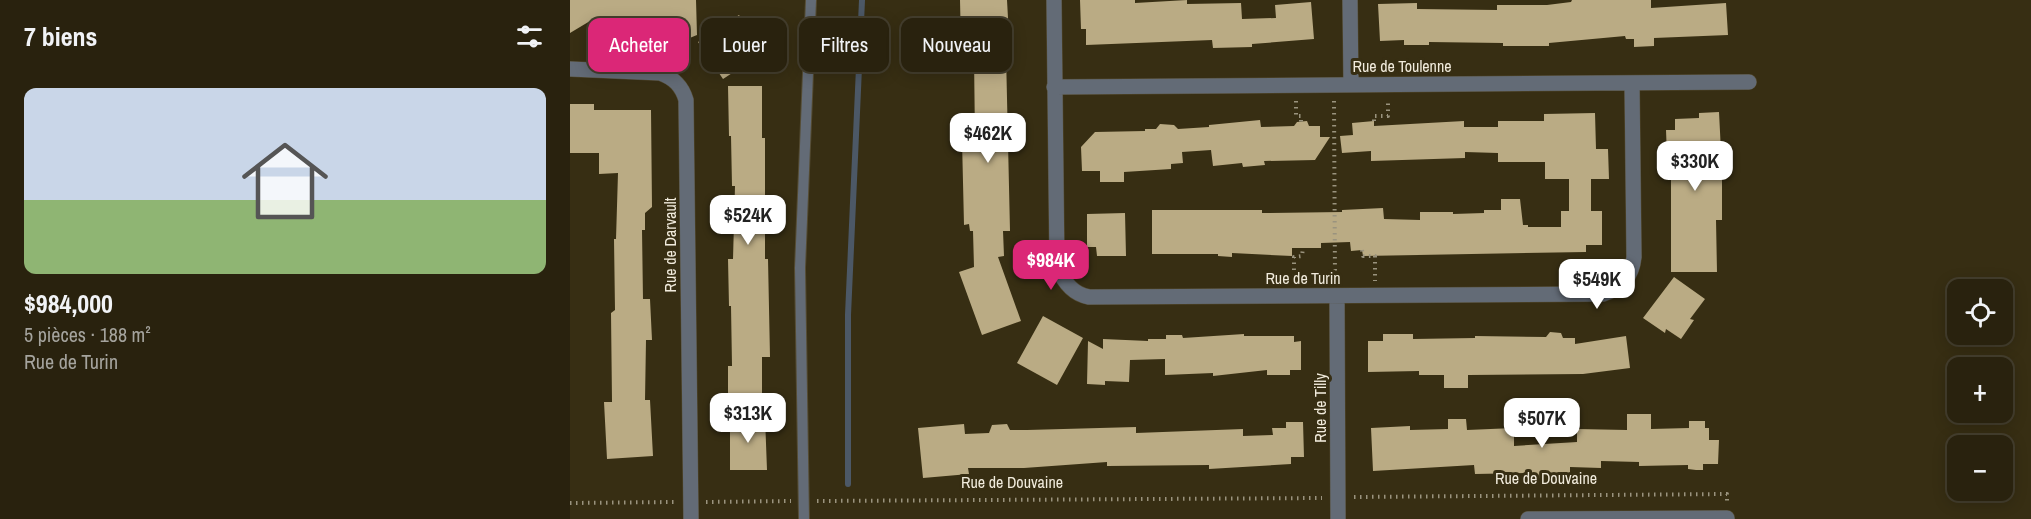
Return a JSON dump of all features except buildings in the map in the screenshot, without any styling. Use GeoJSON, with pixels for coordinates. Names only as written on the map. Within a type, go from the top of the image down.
{"type":"FeatureCollection","features":[{"type":"Feature","properties":{"kind":"street","name":"Rue de Turin"},"geometry":{"type":"LineString","coordinates":[[1054,0],[1056,256],[1060,274],[1072,290],[1089,297],[1294,296],[1336,289],[1375,296],[1603,294],[1619,287],[1630,273],[1634,257],[1632,83]]}},
{"type":"Feature","properties":{"kind":"street"},"geometry":{"type":"LineString","coordinates":[[1350,0],[1351,85]]}},
{"type":"Feature","properties":{"kind":"street","name":"Rue de Darvault"},"geometry":{"type":"LineString","coordinates":[[570,69],[660,73],[669,76],[677,83],[686,100],[691,519]]}},
{"type":"Feature","properties":{"kind":"street","name":"Rue de Toulenne"},"geometry":{"type":"LineString","coordinates":[[1054,87],[1749,82]]}},
{"type":"Feature","properties":{"kind":"street","name":"Rue de Tilly"},"geometry":{"type":"LineString","coordinates":[[1336,289],[1338,519]]}},
{"type":"Feature","properties":{"kind":"street"},"geometry":{"type":"LineString","coordinates":[[1528,519],[1611,519],[1727,511]]}},
{"type":"Feature","properties":{"kind":"lane"},"geometry":{"type":"LineString","coordinates":[[804,519],[800,268],[811,0]]}},
{"type":"Feature","properties":{"kind":"path"},"geometry":{"type":"LineString","coordinates":[[1296,85],[1296,116],[1301,116],[1301,122]]}},
{"type":"Feature","properties":{"kind":"path"},"geometry":{"type":"LineString","coordinates":[[1374,121],[1374,116],[1389,116],[1388,85]]}},
{"type":"Feature","properties":{"kind":"path"},"geometry":{"type":"LineString","coordinates":[[1334,98],[1336,289]]}},
{"type":"Feature","properties":{"kind":"path"},"geometry":{"type":"LineString","coordinates":[[1294,296],[1294,257],[1302,256],[1303,248]]}},
{"type":"Feature","properties":{"kind":"path"},"geometry":{"type":"LineString","coordinates":[[1362,250],[1363,256],[1376,256],[1375,296]]}},
{"type":"Feature","properties":{"kind":"path","name":"Rue de Douvaine"},"geometry":{"type":"LineString","coordinates":[[1357,497],[1726,494],[1727,511]]}},
{"type":"Feature","properties":{"kind":"path"},"geometry":{"type":"LineString","coordinates":[[1635,495],[1635,503]]}},
{"type":"Feature","properties":{"kind":"path","name":"Rue de Douvaine"},"geometry":{"type":"LineString","coordinates":[[704,502],[1321,498]]}},
{"type":"Feature","properties":{"kind":"path"},"geometry":{"type":"LineString","coordinates":[[991,500],[991,508]]}},
{"type":"Feature","properties":{"kind":"path"},"geometry":{"type":"LineString","coordinates":[[570,503],[674,502]]}},
{"type":"Feature","properties":{"kind":"waterway"},"geometry":{"type":"LineString","coordinates":[[848,484],[848,315],[862,0]]}}]}
